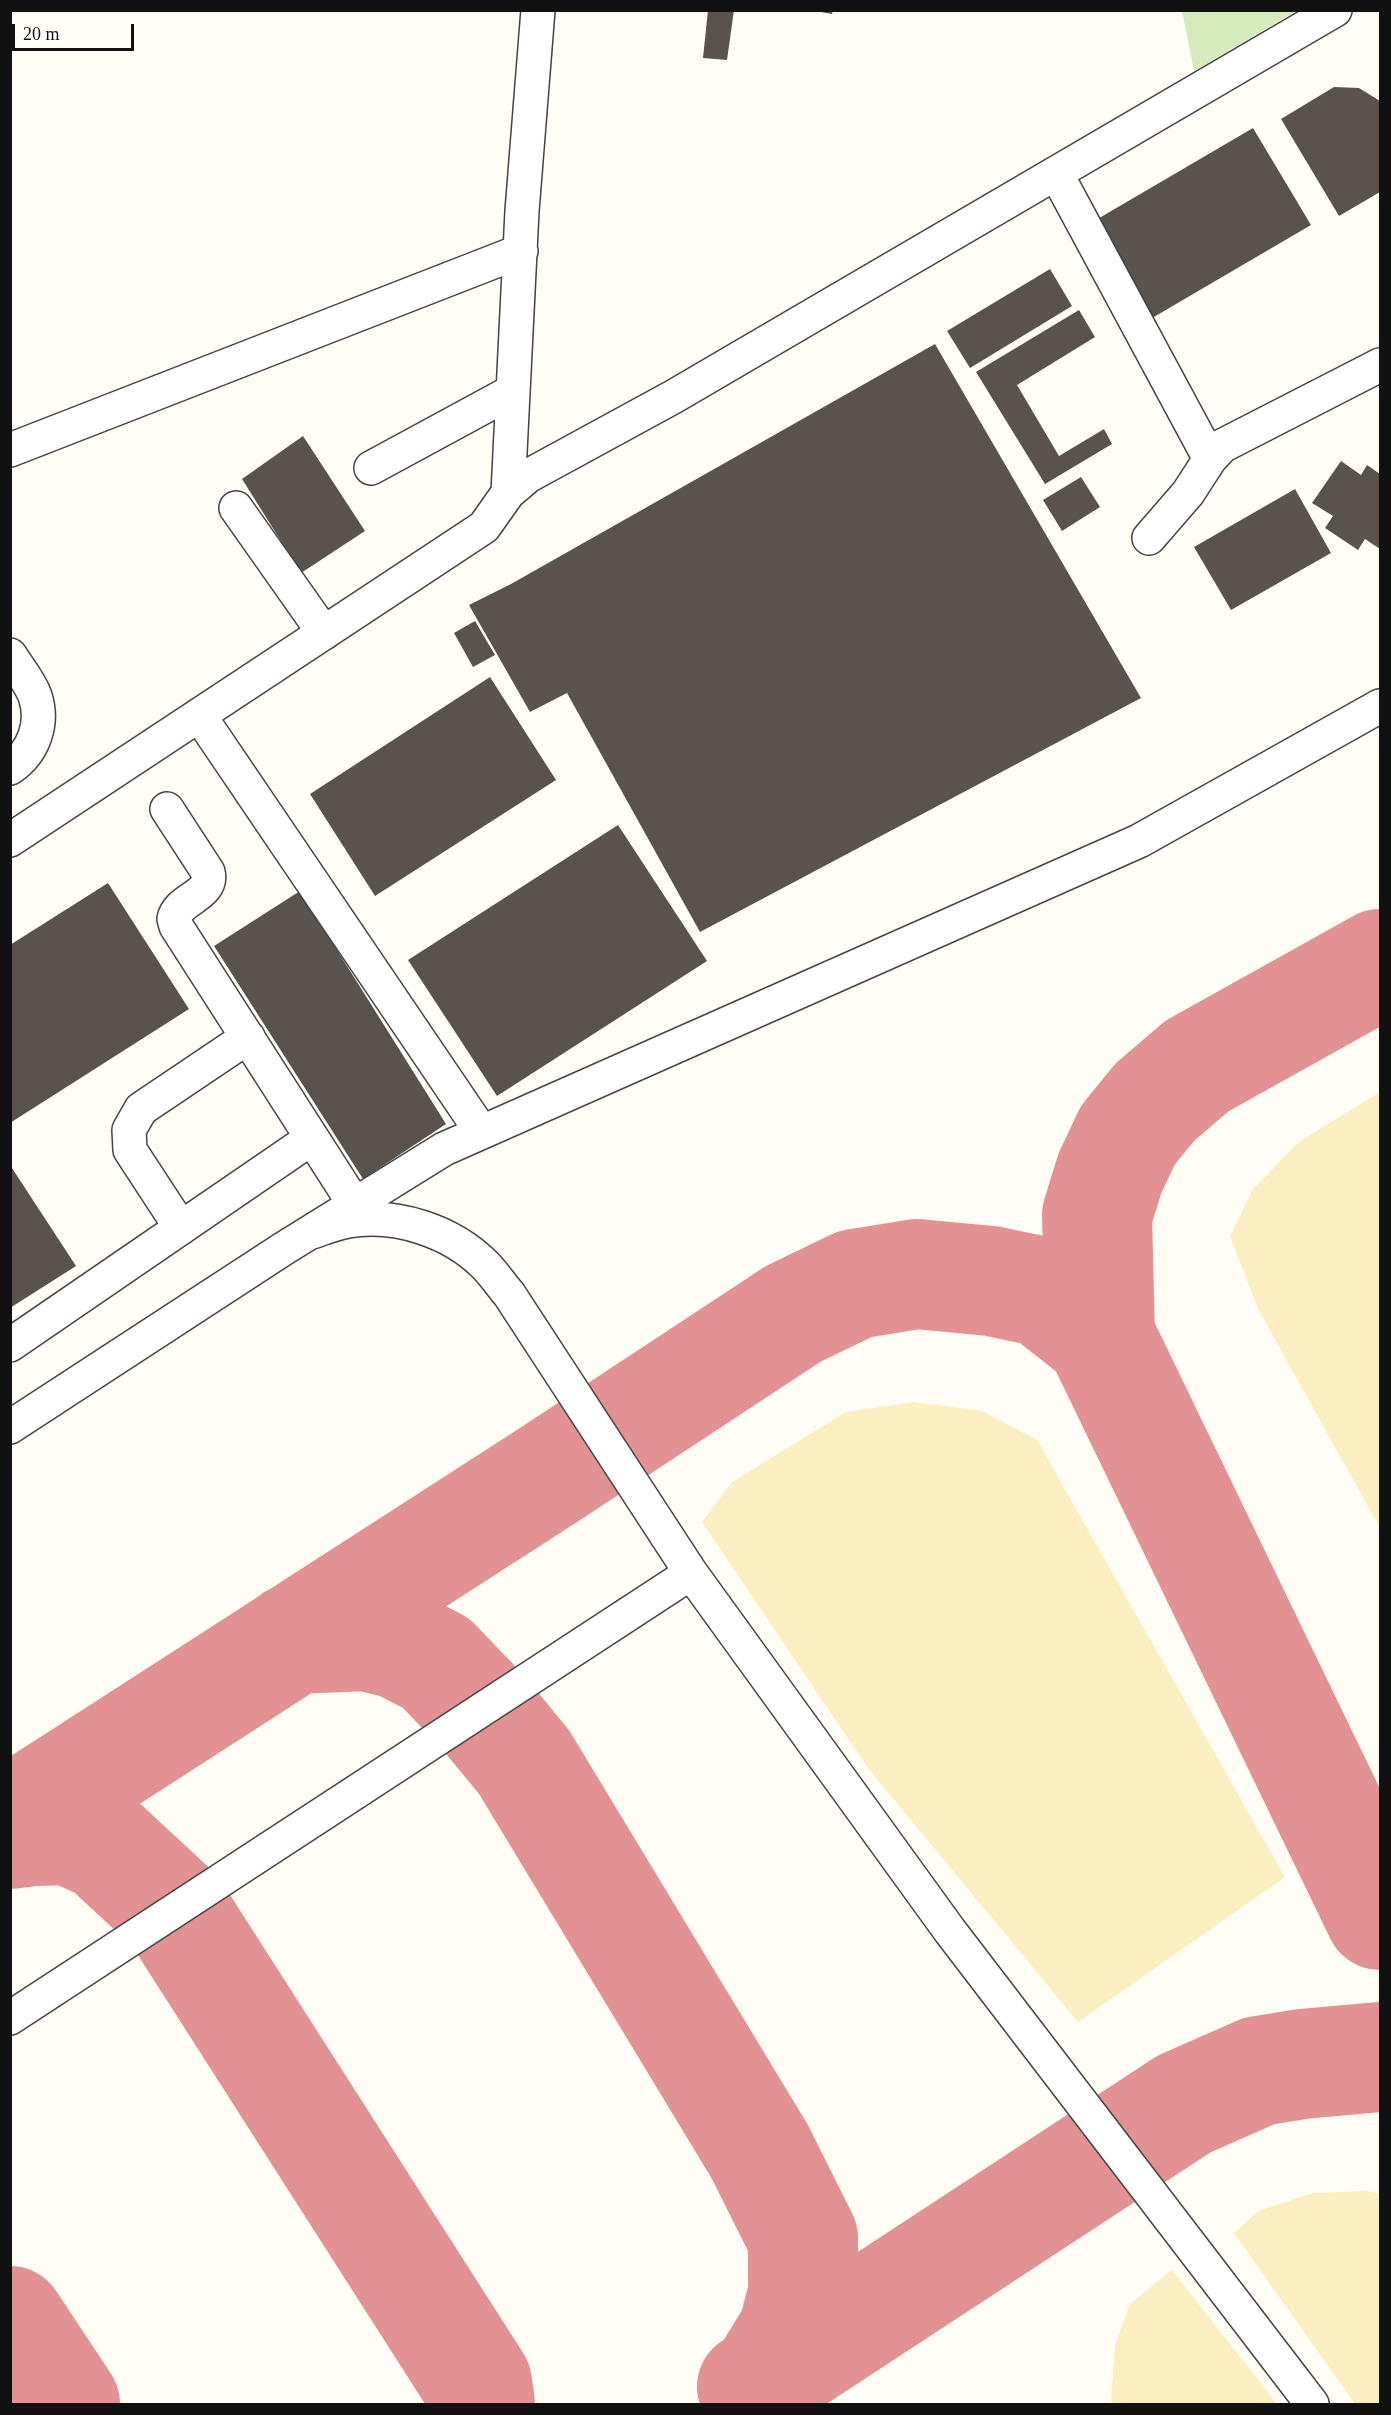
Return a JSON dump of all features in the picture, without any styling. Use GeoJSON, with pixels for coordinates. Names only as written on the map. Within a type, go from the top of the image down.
{"type":"FeatureCollection","features":[{"type":"Feature","properties":{"kind":"lane"},"geometry":{"type":"LineString","coordinates":[[508,493],[521,251],[538,10]]}},
{"type":"Feature","properties":{"kind":"lane"},"geometry":{"type":"LineString","coordinates":[[10,840],[484,527],[508,493],[528,476],[674,397],[1057,175],[1335,10]]}},
{"type":"Feature","properties":{"kind":"lane"},"geometry":{"type":"LineString","coordinates":[[1057,175],[1210,459]]}},
{"type":"Feature","properties":{"kind":"lane"},"geometry":{"type":"LineString","coordinates":[[10,450],[521,251]]}},
{"type":"Feature","properties":{"kind":"lane"},"geometry":{"type":"LineString","coordinates":[[1149,538],[1193,486],[1210,459],[1222,446],[1380,365]]}},
{"type":"Feature","properties":{"kind":"lane"},"geometry":{"type":"LineString","coordinates":[[371,468],[513,391]]}},
{"type":"Feature","properties":{"kind":"lane"},"geometry":{"type":"LineString","coordinates":[[236,508],[324,633]]}},
{"type":"Feature","properties":{"kind":"lane"},"geometry":{"type":"LineString","coordinates":[[10,655],[34,694],[39,713],[37,732],[30,749],[10,768]]}},
{"type":"Feature","properties":{"kind":"lane"},"geometry":{"type":"LineString","coordinates":[[10,1427],[444,1149],[1047,884],[1139,841],[1380,706]]}},
{"type":"Feature","properties":{"kind":"lane"},"geometry":{"type":"LineString","coordinates":[[199,715],[481,1131]]}},
{"type":"Feature","properties":{"kind":"lane"},"geometry":{"type":"LineString","coordinates":[[167,809],[210,878],[206,888],[178,909],[174,919],[176,926],[355,1205]]}},
{"type":"Feature","properties":{"kind":"lane"},"geometry":{"type":"LineString","coordinates":[[181,1228],[130,1150],[129,1130],[141,1109],[248,1037]]}},
{"type":"Feature","properties":{"kind":"lane"},"geometry":{"type":"LineString","coordinates":[[10,1346],[312,1138]]}},
{"type":"Feature","properties":{"kind":"lane"},"geometry":{"type":"LineString","coordinates":[[312,1232],[348,1221],[385,1219],[422,1227],[456,1242],[485,1265],[509,1294],[691,1573],[950,1931],[1312,2404]]}},
{"type":"Feature","properties":{"kind":"lane"},"geometry":{"type":"LineString","coordinates":[[10,2019],[691,1573]]}},
{"type":"Feature","properties":{"kind":"green space"},"geometry":{"type":"Polygon","coordinates":[[[1182,10],[1296,11],[1194,71],[1182,10]]]}},
{"type":"Feature","properties":{"kind":"sand"},"geometry":{"type":"Polygon","coordinates":[[[1380,1092],[1380,1528],[1258,1309],[1230,1236],[1253,1189],[1299,1142],[1380,1092]]]}},
{"type":"Feature","properties":{"kind":"sand"},"geometry":{"type":"Polygon","coordinates":[[[914,1402],[982,1411],[1037,1440],[1285,1877],[1078,2022],[868,1768],[702,1522],[732,1482],[846,1412],[914,1402]]]}},
{"type":"Feature","properties":{"kind":"sand"},"geometry":{"type":"Polygon","coordinates":[[[1367,2191],[1380,2194],[1380,2404],[1355,2404],[1234,2233],[1258,2211],[1313,2193],[1367,2191]]]}},
{"type":"Feature","properties":{"kind":"sand"},"geometry":{"type":"Polygon","coordinates":[[[1172,2270],[1276,2404],[1113,2404],[1111,2401],[1115,2345],[1130,2304],[1172,2270]]]}},
{"type":"Feature","properties":{"kind":"building"},"geometry":{"type":"Polygon","coordinates":[[[708,10],[734,10],[727,60],[703,58],[708,10]]]}},
{"type":"Feature","properties":{"kind":"building"},"geometry":{"type":"Polygon","coordinates":[[[809,10],[833,10],[832,14],[809,10]]]}},
{"type":"Feature","properties":{"kind":"building"},"geometry":{"type":"Polygon","coordinates":[[[1334,87],[1359,88],[1380,101],[1380,192],[1339,216],[1281,119],[1334,87]]]}},
{"type":"Feature","properties":{"kind":"building"},"geometry":{"type":"Polygon","coordinates":[[[1253,128],[1311,225],[1147,321],[1089,224],[1253,128]]]}},
{"type":"Feature","properties":{"kind":"building"},"geometry":{"type":"Polygon","coordinates":[[[1050,269],[1072,306],[970,368],[947,331],[1050,269]]]}},
{"type":"Feature","properties":{"kind":"building"},"geometry":{"type":"Polygon","coordinates":[[[1079,310],[1095,337],[1017,385],[1059,456],[1104,429],[1112,444],[1045,484],[976,372],[1079,310]]]}},
{"type":"Feature","properties":{"kind":"building"},"geometry":{"type":"Polygon","coordinates":[[[935,344],[1141,698],[700,932],[567,693],[530,712],[469,605],[511,584],[935,344]]]}},
{"type":"Feature","properties":{"kind":"building"},"geometry":{"type":"Polygon","coordinates":[[[303,436],[365,531],[301,573],[242,479],[303,436]]]}},
{"type":"Feature","properties":{"kind":"building"},"geometry":{"type":"Polygon","coordinates":[[[1341,461],[1361,475],[1367,465],[1380,474],[1380,549],[1365,539],[1358,550],[1325,528],[1333,516],[1312,503],[1341,461]]]}},
{"type":"Feature","properties":{"kind":"building"},"geometry":{"type":"Polygon","coordinates":[[[1081,477],[1100,507],[1062,531],[1043,500],[1081,477]]]}},
{"type":"Feature","properties":{"kind":"building"},"geometry":{"type":"Polygon","coordinates":[[[1295,489],[1331,553],[1231,610],[1194,547],[1295,489]]]}},
{"type":"Feature","properties":{"kind":"building"},"geometry":{"type":"Polygon","coordinates":[[[475,621],[495,655],[473,667],[454,633],[475,621]]]}},
{"type":"Feature","properties":{"kind":"building"},"geometry":{"type":"Polygon","coordinates":[[[490,677],[556,780],[375,896],[310,794],[490,677]]]}},
{"type":"Feature","properties":{"kind":"building"},"geometry":{"type":"Polygon","coordinates":[[[618,825],[707,961],[497,1096],[408,960],[618,825]]]}},
{"type":"Feature","properties":{"kind":"building"},"geometry":{"type":"Polygon","coordinates":[[[108,883],[189,1009],[10,1123],[10,945],[108,883]]]}},
{"type":"Feature","properties":{"kind":"building"},"geometry":{"type":"Polygon","coordinates":[[[300,891],[446,1124],[363,1179],[214,946],[300,891]]]}},
{"type":"Feature","properties":{"kind":"building"},"geometry":{"type":"Polygon","coordinates":[[[10,1165],[76,1266],[10,1308],[10,1165]]]}},
{"type":"Feature","properties":{"kind":"taxiway"},"geometry":{"type":"LineString","coordinates":[[1380,964],[1197,1066],[1155,1102],[1128,1135],[1110,1173],[1097,1215],[1100,1336],[1380,1915]]}},
{"type":"Feature","properties":{"kind":"taxiway"},"geometry":{"type":"LineString","coordinates":[[10,1822],[547,1476],[793,1314],[855,1284],[917,1274],[991,1281],[1044,1292],[1100,1336]]}},
{"type":"Feature","properties":{"kind":"taxiway"},"geometry":{"type":"LineString","coordinates":[[293,1639],[366,1636],[399,1644],[436,1663],[482,1711],[524,1762],[760,2152],[803,2238],[803,2294],[793,2332],[765,2378]]}},
{"type":"Feature","properties":{"kind":"taxiway"},"geometry":{"type":"LineString","coordinates":[[10,1834],[69,1830],[105,1846],[175,1911],[477,2383],[480,2404]]}},
{"type":"Feature","properties":{"kind":"taxiway"},"geometry":{"type":"LineString","coordinates":[[752,2387],[1184,2104],[1259,2071],[1302,2064],[1380,2057]]}},
{"type":"Feature","properties":{"kind":"taxiway"},"geometry":{"type":"LineString","coordinates":[[10,2321],[65,2404]]}}]}
